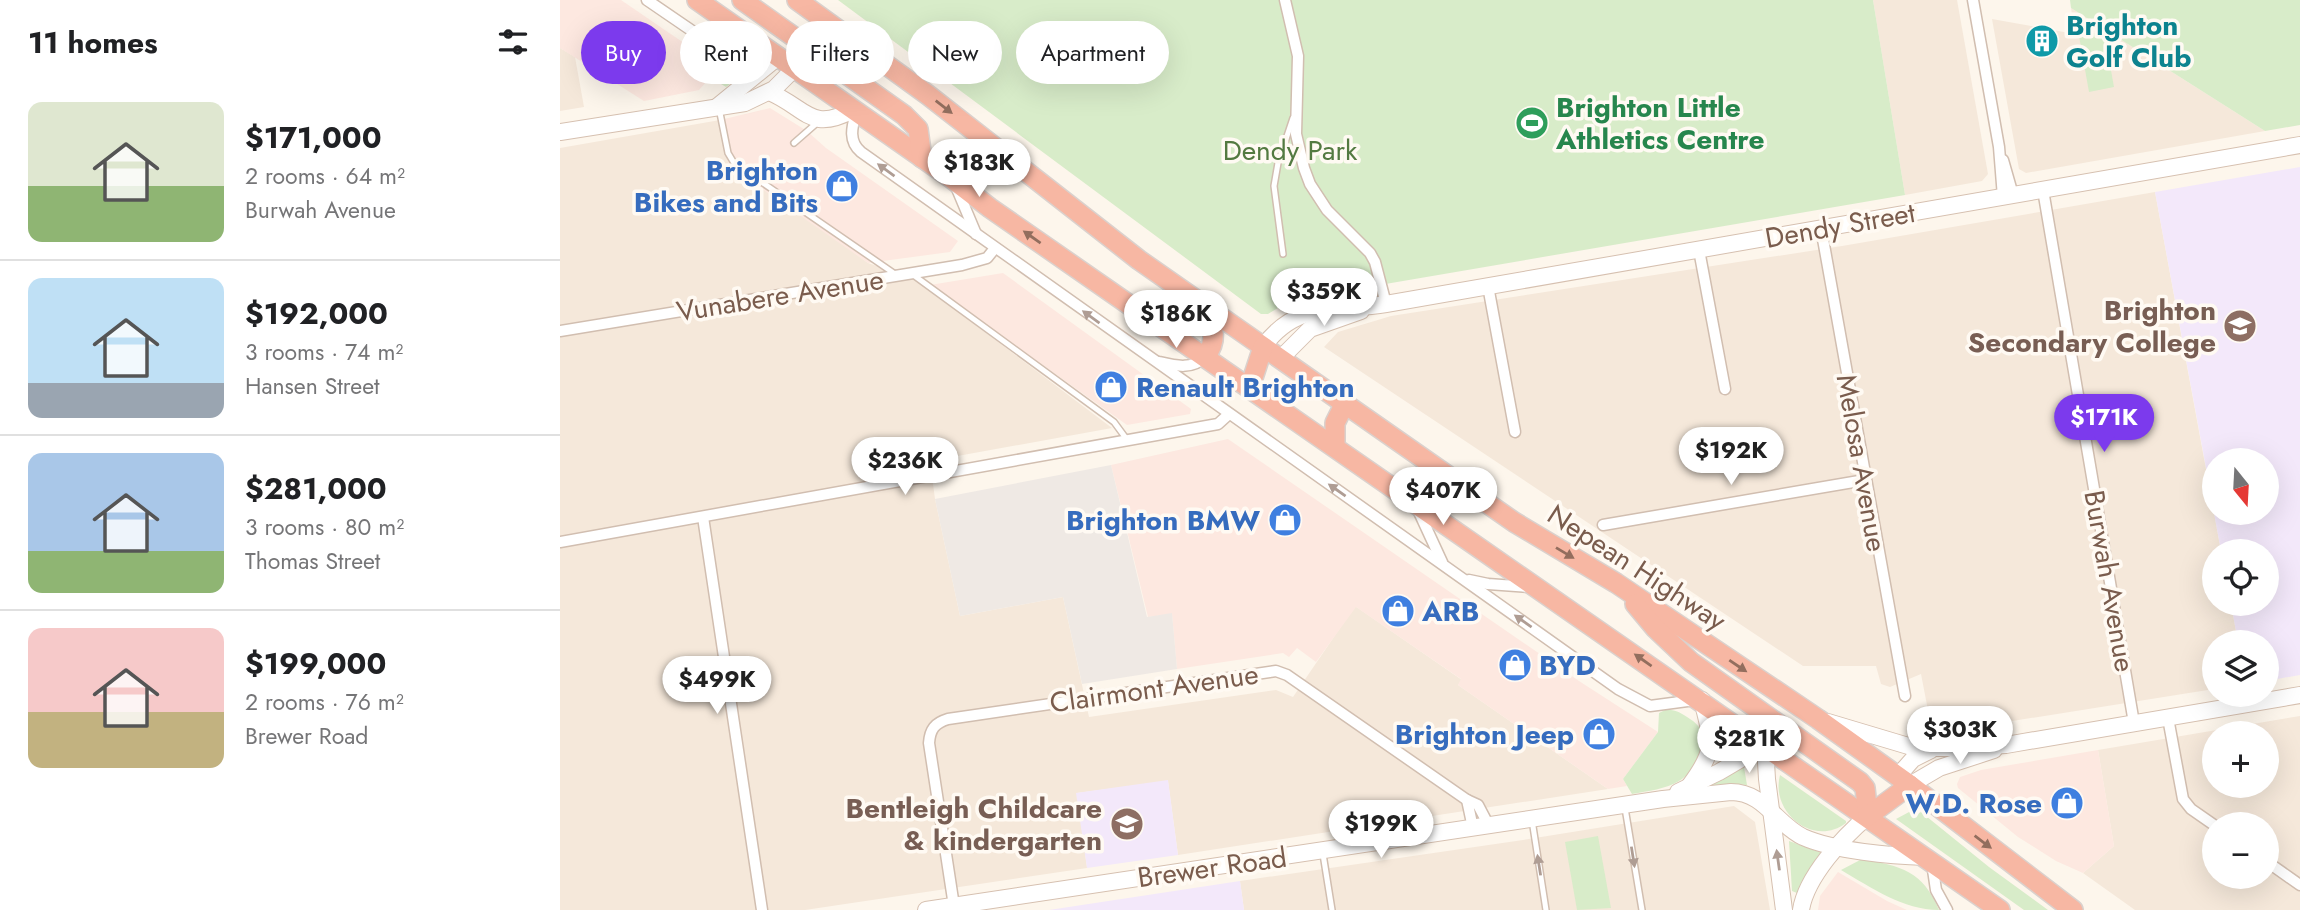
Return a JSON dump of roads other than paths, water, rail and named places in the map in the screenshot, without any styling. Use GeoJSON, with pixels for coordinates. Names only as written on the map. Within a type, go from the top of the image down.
{"type":"FeatureCollection","features":[{"type":"Feature","properties":{"kind":"highway"},"geometry":{"type":"LineString","coordinates":[[697,0],[727,21]]}},
{"type":"Feature","properties":{"kind":"highway"},"geometry":{"type":"LineString","coordinates":[[742,0],[786,31]]}},
{"type":"Feature","properties":{"kind":"highway","name":"Nepean Highway"},"geometry":{"type":"LineString","coordinates":[[797,0],[827,21]]}},
{"type":"Feature","properties":{"kind":"highway"},"geometry":{"type":"LineString","coordinates":[[772,53],[786,63]]}},
{"type":"Feature","properties":{"kind":"highway"},"geometry":{"type":"LineString","coordinates":[[778,57],[786,53]]}},
{"type":"Feature","properties":{"kind":"highway","name":"Nepean Highway"},"geometry":{"type":"LineString","coordinates":[[894,70],[1139,260],[1514,522],[1621,587],[1816,718],[1904,781],[2073,910]]}},
{"type":"Feature","properties":{"kind":"highway"},"geometry":{"type":"LineString","coordinates":[[816,84],[2000,910]]}},
{"type":"Feature","properties":{"kind":"highway"},"geometry":{"type":"LineString","coordinates":[[861,84],[918,129],[922,158]]}},
{"type":"Feature","properties":{"kind":"highway"},"geometry":{"type":"LineString","coordinates":[[1196,300],[1207,315],[1213,331],[1213,345],[1205,357]]}},
{"type":"Feature","properties":{"kind":"highway"},"geometry":{"type":"LineString","coordinates":[[1250,387],[1263,347]]}},
{"type":"Feature","properties":{"kind":"highway"},"geometry":{"type":"LineString","coordinates":[[1250,387],[1280,359]]}},
{"type":"Feature","properties":{"kind":"highway"},"geometry":{"type":"LineString","coordinates":[[1335,446],[1335,423],[1345,405]]}},
{"type":"Feature","properties":{"kind":"highway"},"geometry":{"type":"LineString","coordinates":[[1621,587],[1678,651],[1861,783],[1865,791],[1868,816]]}},
{"type":"Feature","properties":{"kind":"highway"},"geometry":{"type":"LineString","coordinates":[[1701,700],[1715,679]]}},
{"type":"Feature","properties":{"kind":"highway"},"geometry":{"type":"LineString","coordinates":[[1765,745],[1816,718]]}},
{"type":"Feature","properties":{"kind":"highway"},"geometry":{"type":"LineString","coordinates":[[1868,816],[1904,781]]}},
{"type":"Feature","properties":{"kind":"street"},"geometry":{"type":"LineString","coordinates":[[647,0],[680,23]]}},
{"type":"Feature","properties":{"kind":"street"},"geometry":{"type":"LineString","coordinates":[[1285,0],[1298,56],[1296,134],[1304,168],[1310,184],[1327,210],[1376,262],[1383,305]]}},
{"type":"Feature","properties":{"kind":"street"},"geometry":{"type":"LineString","coordinates":[[1973,0],[2008,196]]}},
{"type":"Feature","properties":{"kind":"street"},"geometry":{"type":"LineString","coordinates":[[718,106],[778,57]]}},
{"type":"Feature","properties":{"kind":"street"},"geometry":{"type":"LineString","coordinates":[[560,132],[745,103],[769,92],[786,76]]}},
{"type":"Feature","properties":{"kind":"street"},"geometry":{"type":"LineString","coordinates":[[769,92],[821,120],[833,120],[855,111],[852,135],[858,149],[977,236],[1641,703],[1651,706],[1701,700],[1710,733],[1710,751],[1704,766],[1689,787]]}},
{"type":"Feature","properties":{"kind":"street","name":"Dendy Street"},"geometry":{"type":"LineString","coordinates":[[1280,359],[1304,333],[1314,327],[1383,305],[2300,145]]}},
{"type":"Feature","properties":{"kind":"street"},"geometry":{"type":"LineString","coordinates":[[951,178],[977,236]]}},
{"type":"Feature","properties":{"kind":"street","name":"Burwah Avenue"},"geometry":{"type":"LineString","coordinates":[[2043,190],[2134,723]]}},
{"type":"Feature","properties":{"kind":"street","name":"Melosa Avenue"},"geometry":{"type":"LineString","coordinates":[[1821,229],[1905,696]]}},
{"type":"Feature","properties":{"kind":"street","name":"Vunabere Avenue"},"geometry":{"type":"LineString","coordinates":[[560,331],[981,261],[990,256],[995,248]]}},
{"type":"Feature","properties":{"kind":"street"},"geometry":{"type":"LineString","coordinates":[[1699,250],[1725,389]]}},
{"type":"Feature","properties":{"kind":"street"},"geometry":{"type":"LineString","coordinates":[[1488,286],[1515,432]]}},
{"type":"Feature","properties":{"kind":"street","name":"Dendy Street"},"geometry":{"type":"LineString","coordinates":[[1263,347],[1280,327],[1307,313],[1336,307],[1383,305]]}},
{"type":"Feature","properties":{"kind":"street"},"geometry":{"type":"LineString","coordinates":[[1154,361],[1184,366],[1198,363],[1205,357]]}},
{"type":"Feature","properties":{"kind":"street"},"geometry":{"type":"LineString","coordinates":[[560,542],[1218,424],[1229,414]]}},
{"type":"Feature","properties":{"kind":"street"},"geometry":{"type":"LineString","coordinates":[[1603,525],[1865,480]]}},
{"type":"Feature","properties":{"kind":"street"},"geometry":{"type":"LineString","coordinates":[[1414,501],[1434,547],[1448,569]]}},
{"type":"Feature","properties":{"kind":"street"},"geometry":{"type":"LineString","coordinates":[[703,517],[762,910]]}},
{"type":"Feature","properties":{"kind":"street"},"geometry":{"type":"LineString","coordinates":[[1461,577],[1482,584],[1539,588]]}},
{"type":"Feature","properties":{"kind":"street","name":"Clairmont Avenue"},"geometry":{"type":"LineString","coordinates":[[954,906],[929,743],[932,729],[948,719],[1276,671],[1287,675],[1478,805],[1481,827]]}},
{"type":"Feature","properties":{"kind":"street"},"geometry":{"type":"LineString","coordinates":[[1816,718],[1915,748],[1943,749],[2006,745],[2300,695]]}},
{"type":"Feature","properties":{"kind":"street"},"geometry":{"type":"LineString","coordinates":[[2168,718],[2183,799],[2202,817]]}},
{"type":"Feature","properties":{"kind":"street"},"geometry":{"type":"LineString","coordinates":[[1765,745],[1784,910]]}},
{"type":"Feature","properties":{"kind":"street","name":"Brewer Road"},"geometry":{"type":"LineString","coordinates":[[1663,799],[1765,745]]}},
{"type":"Feature","properties":{"kind":"street"},"geometry":{"type":"LineString","coordinates":[[1904,781],[2006,745]]}},
{"type":"Feature","properties":{"kind":"street"},"geometry":{"type":"LineString","coordinates":[[1904,781],[1920,754],[1943,749]]}},
{"type":"Feature","properties":{"kind":"street","name":"Brewer Road"},"geometry":{"type":"LineString","coordinates":[[926,910],[1663,799],[1738,792],[1753,797],[1802,836],[1886,855],[1929,859]]}},
{"type":"Feature","properties":{"kind":"street"},"geometry":{"type":"LineString","coordinates":[[1467,800],[1481,827]]}},
{"type":"Feature","properties":{"kind":"street"},"geometry":{"type":"LineString","coordinates":[[1801,910],[1808,887],[1838,846],[1868,816]]}},
{"type":"Feature","properties":{"kind":"street"},"geometry":{"type":"LineString","coordinates":[[1929,859],[1936,890],[1947,910]]}},
{"type":"Feature","properties":{"kind":"street"},"geometry":{"type":"LineString","coordinates":[[2279,870],[2300,884]]}},
{"type":"Feature","properties":{"kind":"lane"},"geometry":{"type":"LineString","coordinates":[[1283,254],[1274,186],[1278,163],[1297,105]]}},
{"type":"Feature","properties":{"kind":"lane"},"geometry":{"type":"LineString","coordinates":[[718,106],[728,153],[734,163],[897,276]]}},
{"type":"Feature","properties":{"kind":"lane"},"geometry":{"type":"LineString","coordinates":[[794,144],[821,120]]}},
{"type":"Feature","properties":{"kind":"lane"},"geometry":{"type":"LineString","coordinates":[[911,274],[1114,422],[1128,440]]}},
{"type":"Feature","properties":{"kind":"lane"},"geometry":{"type":"LineString","coordinates":[[1625,805],[1642,910]]}},
{"type":"Feature","properties":{"kind":"lane"},"geometry":{"type":"LineString","coordinates":[[1532,819],[1546,910]]}},
{"type":"Feature","properties":{"kind":"lane"},"geometry":{"type":"LineString","coordinates":[[1322,851],[1332,910]]}},
{"type":"Feature","properties":{"kind":"place","name":"Brighton Golf Club"},"geometry":{"type":"Point","coordinates":[2042,41]}},
{"type":"Feature","properties":{"kind":"place","name":"Brighton Little Athletics Centre"},"geometry":{"type":"Point","coordinates":[1532,123]}},
{"type":"Feature","properties":{"kind":"place","name":"Brighton Bikes and Bits"},"geometry":{"type":"Point","coordinates":[842,186]}},
{"type":"Feature","properties":{"kind":"place","name":"Brighton Secondary College"},"geometry":{"type":"Point","coordinates":[2240,326]}},
{"type":"Feature","properties":{"kind":"place","name":"Renault Brighton"},"geometry":{"type":"Point","coordinates":[1111,387]}},
{"type":"Feature","properties":{"kind":"place","name":"Brighton BMW"},"geometry":{"type":"Point","coordinates":[1285,520]}},
{"type":"Feature","properties":{"kind":"place","name":"ARB"},"geometry":{"type":"Point","coordinates":[1398,611]}},
{"type":"Feature","properties":{"kind":"place","name":"BYD"},"geometry":{"type":"Point","coordinates":[1515,665]}},
{"type":"Feature","properties":{"kind":"place","name":"Brighton Jeep"},"geometry":{"type":"Point","coordinates":[1599,734]}},
{"type":"Feature","properties":{"kind":"place","name":"W.D. Rose"},"geometry":{"type":"Point","coordinates":[2067,803]}},
{"type":"Feature","properties":{"kind":"place","name":"Bentleigh Childcare & kindergarten"},"geometry":{"type":"Point","coordinates":[1127,824]}},
{"type":"Feature","properties":{"kind":"park label","name":"Dendy Park"},"geometry":{"type":"Point","coordinates":[1290,150]}}]}
